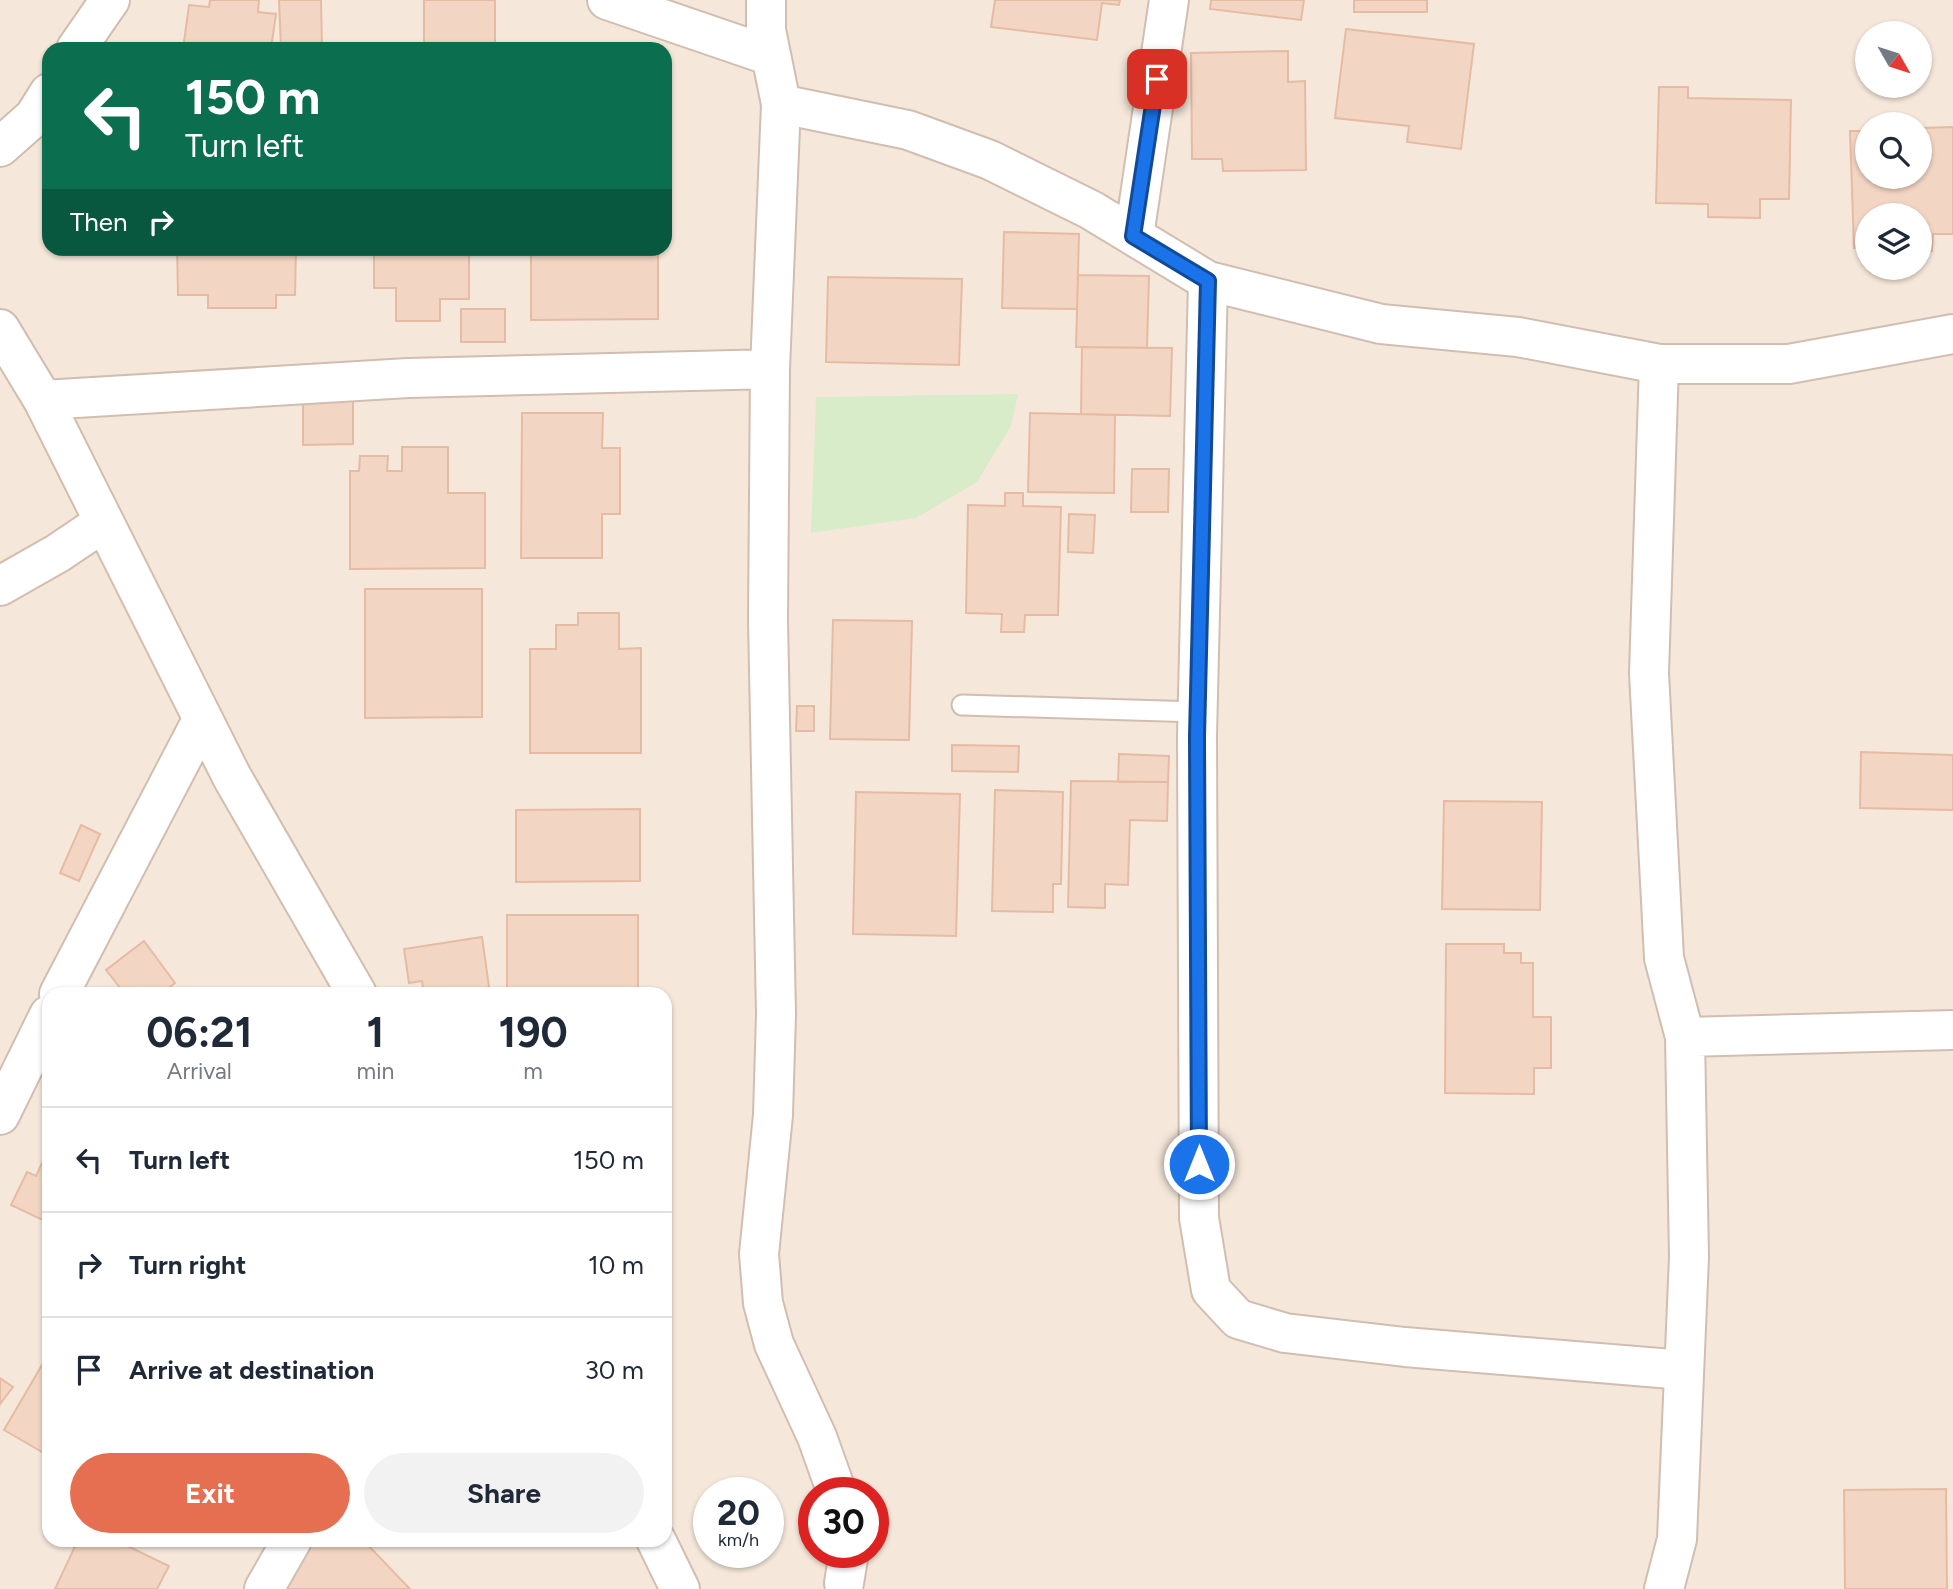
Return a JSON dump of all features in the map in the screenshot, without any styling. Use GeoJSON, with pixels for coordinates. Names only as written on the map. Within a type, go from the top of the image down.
{"type":"FeatureCollection","features":[{"type":"Feature","properties":{"kind":"street"},"geometry":{"type":"LineString","coordinates":[[81,42],[110,0]]}},
{"type":"Feature","properties":{"kind":"street"},"geometry":{"type":"LineString","coordinates":[[607,0],[771,57]]}},
{"type":"Feature","properties":{"kind":"street"},"geometry":{"type":"LineString","coordinates":[[766,0],[766,30],[781,104],[770,369],[768,620],[776,1014],[773,1115],[759,1254],[763,1303],[774,1344],[817,1437],[831,1477]]}},
{"type":"Feature","properties":{"kind":"street"},"geometry":{"type":"LineString","coordinates":[[1133,236],[1169,0]]}},
{"type":"Feature","properties":{"kind":"street"},"geometry":{"type":"LineString","coordinates":[[0,147],[34,117],[42,104]]}},
{"type":"Feature","properties":{"kind":"street"},"geometry":{"type":"LineString","coordinates":[[781,104],[908,130],[990,160],[1091,211],[1208,281],[1381,324],[1518,337],[1659,364],[1789,364],[1953,334]]}},
{"type":"Feature","properties":{"kind":"street"},"geometry":{"type":"LineString","coordinates":[[1208,281],[1198,712],[1199,1218],[1211,1290],[1238,1319],[1285,1333],[1405,1347],[1684,1370]]}},
{"type":"Feature","properties":{"kind":"street"},"geometry":{"type":"LineString","coordinates":[[0,328],[43,400],[232,777],[353,987]]}},
{"type":"Feature","properties":{"kind":"street"},"geometry":{"type":"LineString","coordinates":[[1659,364],[1649,673],[1664,958],[1685,1037],[1689,1257],[1677,1539],[1664,1589]]}},
{"type":"Feature","properties":{"kind":"street"},"geometry":{"type":"LineString","coordinates":[[43,400],[408,378],[770,369]]}},
{"type":"Feature","properties":{"kind":"street"},"geometry":{"type":"LineString","coordinates":[[0,586],[58,553],[104,522]]}},
{"type":"Feature","properties":{"kind":"street"},"geometry":{"type":"LineString","coordinates":[[63,987],[202,720]]}},
{"type":"Feature","properties":{"kind":"street"},"geometry":{"type":"LineString","coordinates":[[0,1115],[42,1029]]}},
{"type":"Feature","properties":{"kind":"street"},"geometry":{"type":"LineString","coordinates":[[1685,1037],[1953,1030]]}},
{"type":"Feature","properties":{"kind":"street"},"geometry":{"type":"LineString","coordinates":[[264,1589],[288,1547]]}},
{"type":"Feature","properties":{"kind":"street"},"geometry":{"type":"LineString","coordinates":[[659,1547],[680,1589]]}},
{"type":"Feature","properties":{"kind":"lane"},"geometry":{"type":"LineString","coordinates":[[962,705],[1198,712]]}},
{"type":"Feature","properties":{"kind":"shaded area"},"geometry":{"type":"Polygon","coordinates":[[[0,0],[1953,0],[1953,1589],[0,1589],[0,0]]]}},
{"type":"Feature","properties":{"kind":"green space"},"geometry":{"type":"Polygon","coordinates":[[[1018,394],[1011,426],[977,482],[916,518],[811,533],[816,397],[1018,394]]]}},
{"type":"Feature","properties":{"kind":"building"},"geometry":{"type":"Polygon","coordinates":[[[210,0],[259,0],[258,12],[276,14],[272,42],[184,42],[189,5],[209,7],[210,0]]]}},
{"type":"Feature","properties":{"kind":"building"},"geometry":{"type":"Polygon","coordinates":[[[279,0],[321,0],[322,42],[281,42],[279,0]]]}},
{"type":"Feature","properties":{"kind":"building"},"geometry":{"type":"Polygon","coordinates":[[[424,0],[495,0],[495,42],[424,42],[424,0]]]}},
{"type":"Feature","properties":{"kind":"building"},"geometry":{"type":"Polygon","coordinates":[[[995,0],[1120,0],[1119,5],[1102,3],[1097,40],[991,27],[995,0]]]}},
{"type":"Feature","properties":{"kind":"building"},"geometry":{"type":"Polygon","coordinates":[[[1211,0],[1304,0],[1301,20],[1210,9],[1211,0]]]}},
{"type":"Feature","properties":{"kind":"building"},"geometry":{"type":"Polygon","coordinates":[[[1354,0],[1427,0],[1427,12],[1354,12],[1354,0]]]}},
{"type":"Feature","properties":{"kind":"building"},"geometry":{"type":"Polygon","coordinates":[[[1346,29],[1474,44],[1461,149],[1407,142],[1409,126],[1335,118],[1346,29]]]}},
{"type":"Feature","properties":{"kind":"building"},"geometry":{"type":"Polygon","coordinates":[[[1288,51],[1288,82],[1305,81],[1306,170],[1223,171],[1222,159],[1192,159],[1191,53],[1288,51]]]}},
{"type":"Feature","properties":{"kind":"building"},"geometry":{"type":"Polygon","coordinates":[[[1659,87],[1688,87],[1688,98],[1791,100],[1789,199],[1760,199],[1760,218],[1708,217],[1708,204],[1656,203],[1659,87]]]}},
{"type":"Feature","properties":{"kind":"building"},"geometry":{"type":"Polygon","coordinates":[[[1953,127],[1953,234],[1933,234],[1932,251],[1932,203],[1855,203],[1854,248],[1850,131],[1855,131],[1855,189],[1932,189],[1932,128],[1953,127]]]}},
{"type":"Feature","properties":{"kind":"building"},"geometry":{"type":"Polygon","coordinates":[[[1004,232],[1079,234],[1077,309],[1002,308],[1004,232]]]}},
{"type":"Feature","properties":{"kind":"building"},"geometry":{"type":"Polygon","coordinates":[[[177,256],[296,256],[295,295],[276,295],[276,308],[208,308],[208,295],[178,295],[177,256]]]}},
{"type":"Feature","properties":{"kind":"building"},"geometry":{"type":"Polygon","coordinates":[[[374,256],[469,256],[469,299],[440,299],[440,321],[396,321],[396,288],[374,288],[374,256]]]}},
{"type":"Feature","properties":{"kind":"building"},"geometry":{"type":"Polygon","coordinates":[[[531,256],[658,256],[658,319],[531,320],[531,256]]]}},
{"type":"Feature","properties":{"kind":"building"},"geometry":{"type":"Polygon","coordinates":[[[1078,275],[1149,276],[1147,348],[1076,347],[1078,275]]]}},
{"type":"Feature","properties":{"kind":"building"},"geometry":{"type":"Polygon","coordinates":[[[828,277],[962,279],[959,365],[826,362],[828,277]]]}},
{"type":"Feature","properties":{"kind":"building"},"geometry":{"type":"Polygon","coordinates":[[[461,309],[505,309],[505,342],[461,342],[461,309]]]}},
{"type":"Feature","properties":{"kind":"building"},"geometry":{"type":"Polygon","coordinates":[[[1082,347],[1172,348],[1170,416],[1081,414],[1082,347]]]}},
{"type":"Feature","properties":{"kind":"building"},"geometry":{"type":"Polygon","coordinates":[[[303,395],[353,395],[353,444],[303,445],[303,395]]]}},
{"type":"Feature","properties":{"kind":"building"},"geometry":{"type":"Polygon","coordinates":[[[522,413],[603,413],[602,448],[620,448],[620,514],[602,514],[602,558],[521,558],[522,413]]]}},
{"type":"Feature","properties":{"kind":"building"},"geometry":{"type":"Polygon","coordinates":[[[1030,413],[1115,415],[1114,493],[1028,492],[1030,413]]]}},
{"type":"Feature","properties":{"kind":"building"},"geometry":{"type":"Polygon","coordinates":[[[402,447],[448,447],[448,493],[485,493],[485,568],[350,569],[350,471],[359,471],[360,456],[388,456],[387,471],[402,471],[402,447]]]}},
{"type":"Feature","properties":{"kind":"building"},"geometry":{"type":"Polygon","coordinates":[[[1132,469],[1169,469],[1168,512],[1131,512],[1132,469]]]}},
{"type":"Feature","properties":{"kind":"building"},"geometry":{"type":"Polygon","coordinates":[[[1005,493],[1023,493],[1023,506],[1061,507],[1058,615],[1025,615],[1024,632],[1001,632],[1002,614],[966,613],[968,505],[1005,506],[1005,493]]]}},
{"type":"Feature","properties":{"kind":"building"},"geometry":{"type":"Polygon","coordinates":[[[1069,514],[1095,515],[1093,553],[1068,552],[1069,514]]]}},
{"type":"Feature","properties":{"kind":"building"},"geometry":{"type":"Polygon","coordinates":[[[365,589],[482,589],[482,717],[365,718],[365,589]]]}},
{"type":"Feature","properties":{"kind":"building"},"geometry":{"type":"Polygon","coordinates":[[[578,613],[619,613],[619,649],[641,648],[641,753],[530,753],[530,649],[556,649],[556,625],[578,625],[578,613]]]}},
{"type":"Feature","properties":{"kind":"building"},"geometry":{"type":"Polygon","coordinates":[[[833,620],[912,621],[909,740],[830,739],[833,620]]]}},
{"type":"Feature","properties":{"kind":"building"},"geometry":{"type":"Polygon","coordinates":[[[797,706],[814,706],[814,731],[796,731],[797,706]]]}},
{"type":"Feature","properties":{"kind":"building"},"geometry":{"type":"Polygon","coordinates":[[[952,745],[1019,746],[1018,772],[952,771],[952,745]]]}},
{"type":"Feature","properties":{"kind":"building"},"geometry":{"type":"Polygon","coordinates":[[[1861,752],[1953,755],[1953,810],[1860,808],[1861,752]]]}},
{"type":"Feature","properties":{"kind":"building"},"geometry":{"type":"Polygon","coordinates":[[[1119,754],[1169,756],[1168,782],[1118,782],[1119,754]]]}},
{"type":"Feature","properties":{"kind":"building"},"geometry":{"type":"Polygon","coordinates":[[[1071,781],[1168,782],[1167,821],[1130,820],[1128,885],[1105,884],[1105,908],[1068,907],[1071,781]]]}},
{"type":"Feature","properties":{"kind":"building"},"geometry":{"type":"Polygon","coordinates":[[[995,790],[1063,792],[1061,884],[1053,884],[1053,912],[992,911],[995,790]]]}},
{"type":"Feature","properties":{"kind":"building"},"geometry":{"type":"Polygon","coordinates":[[[856,792],[960,794],[956,936],[853,934],[856,792]]]}},
{"type":"Feature","properties":{"kind":"building"},"geometry":{"type":"Polygon","coordinates":[[[1444,801],[1542,802],[1540,910],[1442,909],[1444,801]]]}},
{"type":"Feature","properties":{"kind":"building"},"geometry":{"type":"Polygon","coordinates":[[[640,809],[640,881],[516,882],[516,810],[640,809]]]}},
{"type":"Feature","properties":{"kind":"building"},"geometry":{"type":"Polygon","coordinates":[[[81,825],[100,834],[79,881],[60,873],[81,825]]]}},
{"type":"Feature","properties":{"kind":"building"},"geometry":{"type":"Polygon","coordinates":[[[507,915],[638,915],[638,987],[507,987],[507,915]]]}},
{"type":"Feature","properties":{"kind":"building"},"geometry":{"type":"Polygon","coordinates":[[[482,937],[489,987],[423,987],[422,981],[409,983],[404,949],[482,937]]]}},
{"type":"Feature","properties":{"kind":"building"},"geometry":{"type":"Polygon","coordinates":[[[144,941],[175,983],[170,987],[119,987],[106,970],[144,941]]]}},
{"type":"Feature","properties":{"kind":"building"},"geometry":{"type":"Polygon","coordinates":[[[1446,944],[1504,944],[1504,953],[1521,953],[1521,963],[1533,963],[1533,1017],[1551,1017],[1551,1068],[1534,1068],[1534,1094],[1445,1093],[1446,944]]]}},
{"type":"Feature","properties":{"kind":"building"},"geometry":{"type":"Polygon","coordinates":[[[42,1163],[42,1220],[11,1205],[27,1172],[36,1176],[42,1163]]]}},
{"type":"Feature","properties":{"kind":"building"},"geometry":{"type":"Polygon","coordinates":[[[42,1365],[42,1452],[4,1430],[42,1365]]]}},
{"type":"Feature","properties":{"kind":"building"},"geometry":{"type":"Polygon","coordinates":[[[0,1378],[13,1387],[0,1404],[0,1378]]]}},
{"type":"Feature","properties":{"kind":"building"},"geometry":{"type":"Polygon","coordinates":[[[1946,1489],[1947,1589],[1845,1589],[1844,1490],[1946,1489]]]}},
{"type":"Feature","properties":{"kind":"building"},"geometry":{"type":"Polygon","coordinates":[[[75,1547],[130,1547],[169,1566],[157,1589],[55,1589],[75,1547]]]}},
{"type":"Feature","properties":{"kind":"building"},"geometry":{"type":"Polygon","coordinates":[[[311,1547],[370,1547],[410,1589],[272,1589],[269,1587],[311,1547]]]}},
{"type":"Feature","properties":{"kind":"route"},"geometry":{"type":"LineString","coordinates":[[1157,79],[1133,236],[1208,281],[1197,736],[1199,1164]]}}]}
